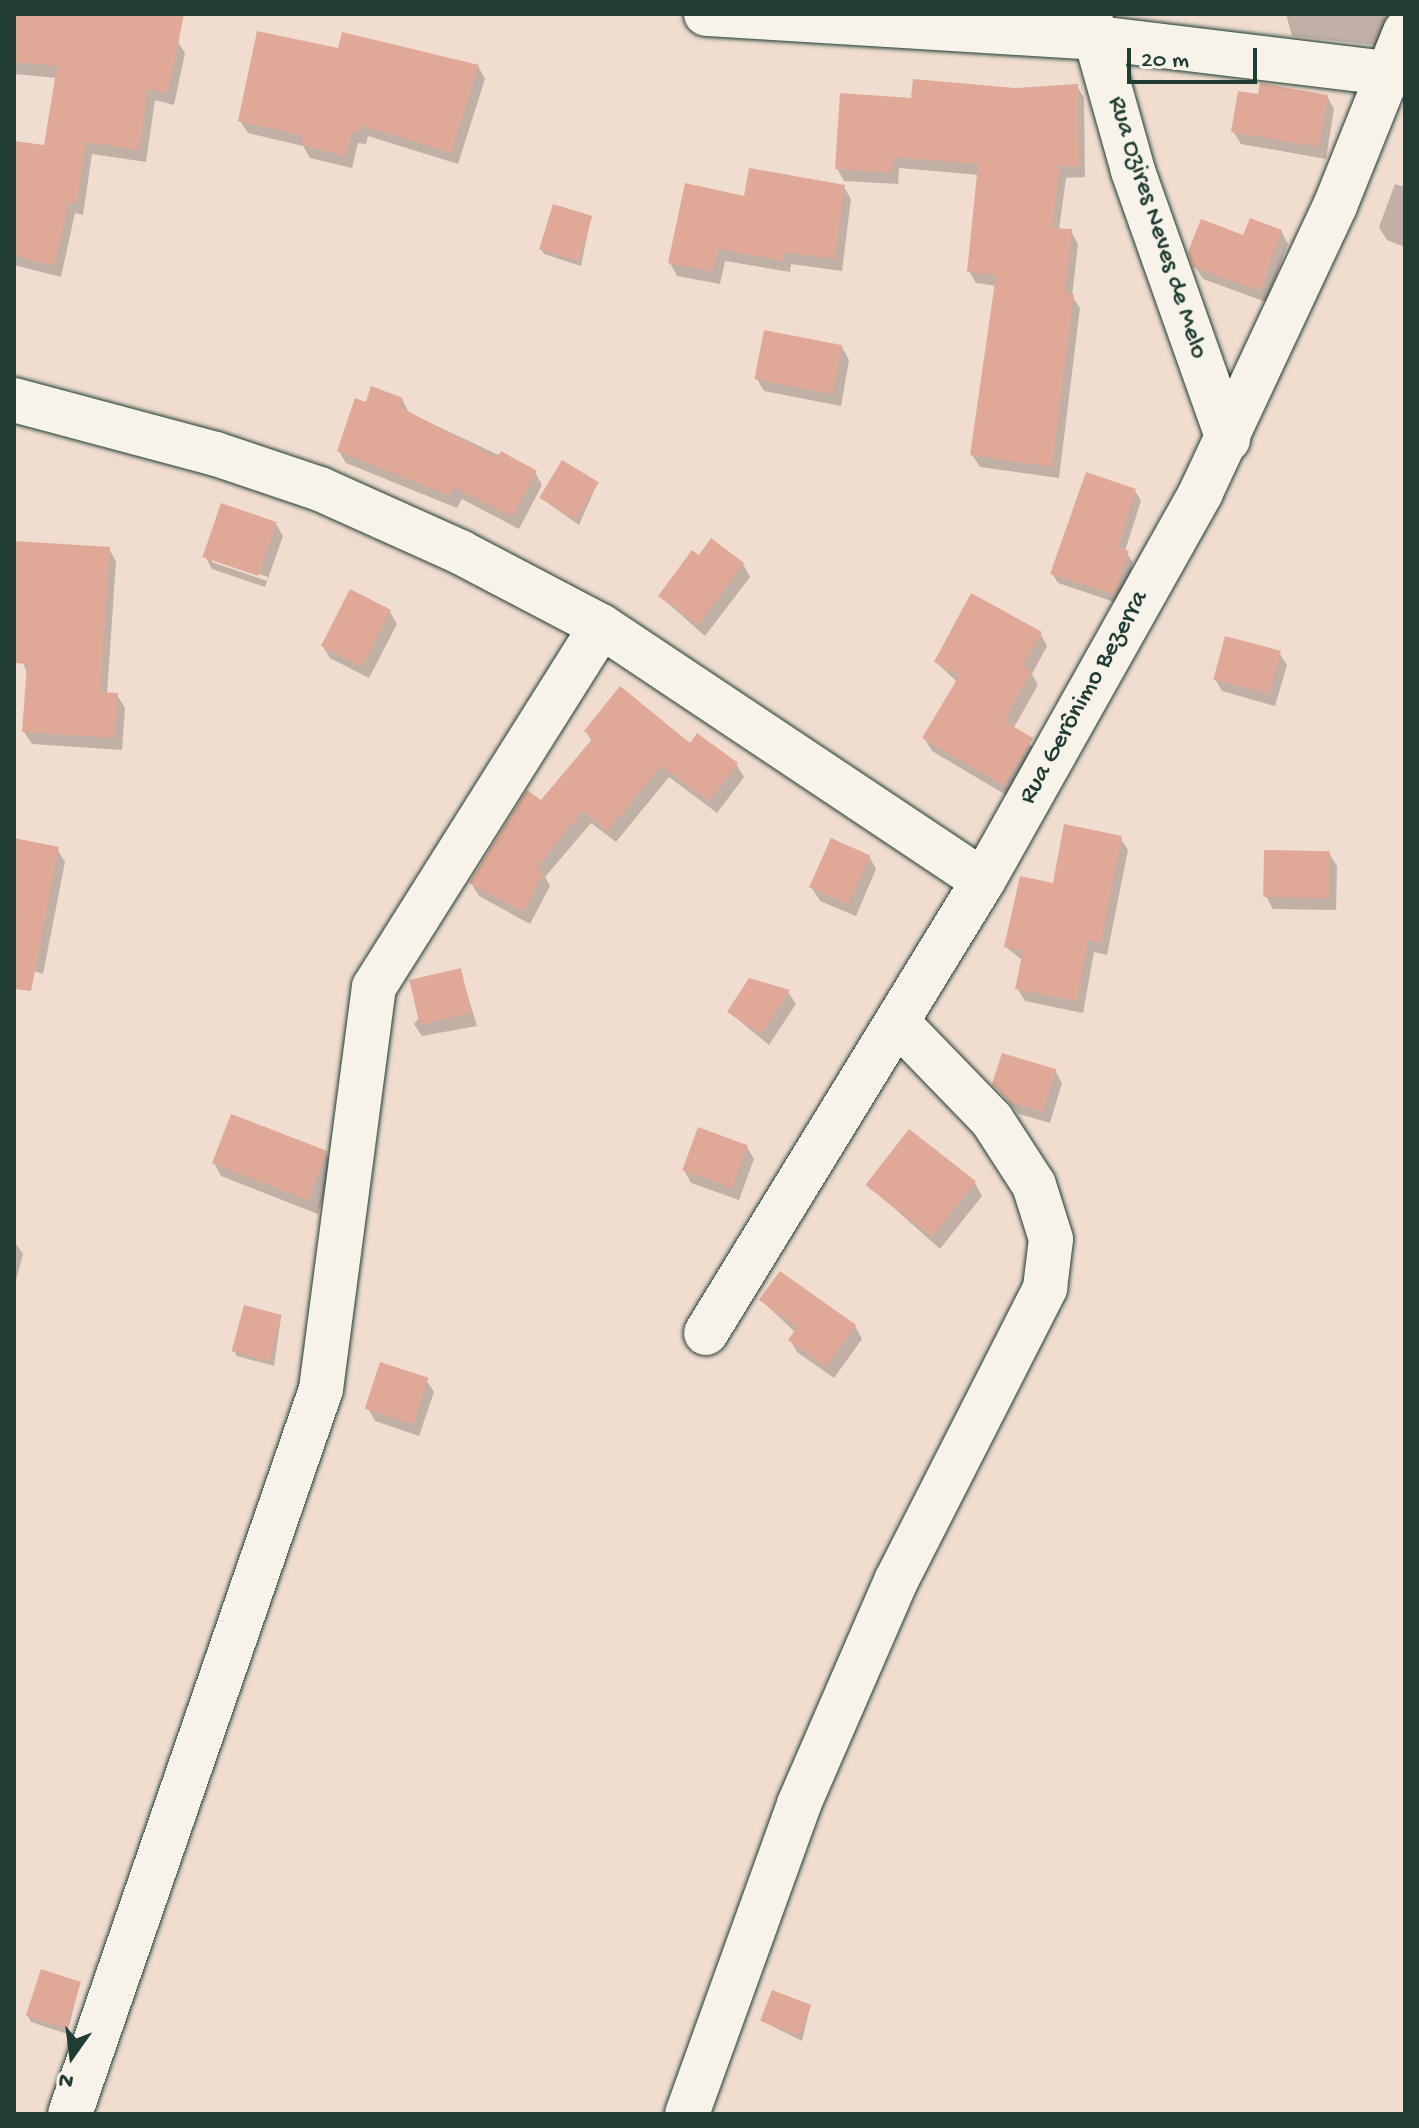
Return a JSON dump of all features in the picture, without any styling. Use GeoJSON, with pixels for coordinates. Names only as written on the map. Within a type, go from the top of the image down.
{"type":"FeatureCollection","features":[{"type":"Feature","properties":{"kind":"street"},"geometry":{"type":"LineString","coordinates":[[706,14],[1093,26],[1398,75]]}},
{"type":"Feature","properties":{"kind":"street","name":"Rua Ozires Neves de Melo"},"geometry":{"type":"LineString","coordinates":[[1093,26],[1152,229],[1228,440]]}},
{"type":"Feature","properties":{"kind":"street","name":"Rua Gerônimo Bezerra"},"geometry":{"type":"LineString","coordinates":[[706,1333],[983,881],[1228,440],[1398,75],[1405,32]]}},
{"type":"Feature","properties":{"kind":"street"},"geometry":{"type":"LineString","coordinates":[[14,400],[320,489],[601,626],[983,881]]}},
{"type":"Feature","properties":{"kind":"street"},"geometry":{"type":"LineString","coordinates":[[70,2114],[321,1389],[374,987],[601,626]]}},
{"type":"Feature","properties":{"kind":"street"},"geometry":{"type":"LineString","coordinates":[[687,2114],[811,1776],[896,1581],[1045,1288],[1051,1239],[1034,1185],[992,1120],[898,1023]]}},
{"type":"Feature","properties":{"kind":"building"},"geometry":{"type":"Polygon","coordinates":[[[14,14],[184,14],[168,93],[148,89],[139,150],[86,142],[77,203],[69,202],[54,266],[14,256],[14,141],[44,145],[57,66],[14,62],[14,14]]]}},
{"type":"Feature","properties":{"kind":"building"},"geometry":{"type":"Polygon","coordinates":[[[257,31],[338,48],[342,32],[479,65],[451,153],[361,125],[359,133],[352,131],[345,156],[301,145],[303,136],[238,121],[257,31]]]}},
{"type":"Feature","properties":{"kind":"building"},"geometry":{"type":"Polygon","coordinates":[[[913,79],[1015,88],[1078,84],[1079,166],[1060,166],[1052,228],[1072,229],[1065,293],[1074,294],[1052,467],[970,455],[996,275],[967,272],[978,164],[893,157],[892,173],[835,169],[840,93],[911,98],[913,79]]]}},
{"type":"Feature","properties":{"kind":"building"},"geometry":{"type":"Polygon","coordinates":[[[1260,83],[1328,95],[1319,147],[1231,132],[1238,91],[1258,94],[1260,83]]]}},
{"type":"Feature","properties":{"kind":"building"},"geometry":{"type":"Polygon","coordinates":[[[749,168],[845,185],[835,259],[785,252],[783,261],[718,249],[713,272],[668,263],[685,183],[744,196],[749,168]]]}},
{"type":"Feature","properties":{"kind":"building"},"geometry":{"type":"Polygon","coordinates":[[[553,204],[592,216],[578,261],[539,249],[553,204]]]}},
{"type":"Feature","properties":{"kind":"building"},"geometry":{"type":"Polygon","coordinates":[[[1250,218],[1282,230],[1260,291],[1193,267],[1188,252],[1201,219],[1243,235],[1250,218]]]}},
{"type":"Feature","properties":{"kind":"building"},"geometry":{"type":"Polygon","coordinates":[[[764,330],[843,345],[833,394],[754,379],[764,330]]]}},
{"type":"Feature","properties":{"kind":"building"},"geometry":{"type":"Polygon","coordinates":[[[371,386],[403,398],[400,407],[497,458],[501,451],[537,471],[512,517],[454,487],[450,496],[337,451],[355,398],[366,402],[371,386]]]}},
{"type":"Feature","properties":{"kind":"building"},"geometry":{"type":"Polygon","coordinates":[[[562,460],[599,482],[576,520],[539,498],[562,460]]]}},
{"type":"Feature","properties":{"kind":"building"},"geometry":{"type":"Polygon","coordinates":[[[1086,472],[1136,489],[1118,547],[1129,551],[1114,595],[1050,574],[1086,472]]]}},
{"type":"Feature","properties":{"kind":"building"},"geometry":{"type":"Polygon","coordinates":[[[221,503],[277,522],[258,576],[202,557],[221,503]]]}},
{"type":"Feature","properties":{"kind":"building"},"geometry":{"type":"Polygon","coordinates":[[[711,538],[744,563],[698,625],[658,596],[692,550],[699,555],[711,538]]]}},
{"type":"Feature","properties":{"kind":"building"},"geometry":{"type":"Polygon","coordinates":[[[15,541],[110,547],[100,692],[118,693],[115,738],[22,732],[27,664],[15,663],[15,541]]]}},
{"type":"Feature","properties":{"kind":"building"},"geometry":{"type":"Polygon","coordinates":[[[350,589],[391,610],[362,667],[321,646],[350,589]]]}},
{"type":"Feature","properties":{"kind":"building"},"geometry":{"type":"Polygon","coordinates":[[[971,593],[1042,632],[1023,665],[1032,671],[1004,721],[1033,738],[1004,786],[922,738],[959,676],[934,662],[971,593]]]}},
{"type":"Feature","properties":{"kind":"building"},"geometry":{"type":"Polygon","coordinates":[[[1225,636],[1281,651],[1269,694],[1213,679],[1225,636]]]}},
{"type":"Feature","properties":{"kind":"building"},"geometry":{"type":"Polygon","coordinates":[[[620,686],[690,743],[697,733],[738,763],[709,801],[661,766],[608,831],[583,811],[536,868],[544,872],[523,912],[469,883],[527,790],[541,800],[593,738],[584,731],[620,686]]]}},
{"type":"Feature","properties":{"kind":"building"},"geometry":{"type":"Polygon","coordinates":[[[1064,824],[1122,836],[1101,943],[1088,940],[1077,1001],[1015,989],[1023,951],[1004,947],[1020,876],[1053,883],[1064,824]]]}},
{"type":"Feature","properties":{"kind":"building"},"geometry":{"type":"Polygon","coordinates":[[[14,838],[59,847],[31,991],[14,989],[14,838]]]}},
{"type":"Feature","properties":{"kind":"building"},"geometry":{"type":"Polygon","coordinates":[[[831,838],[870,855],[848,905],[809,887],[831,838]]]}},
{"type":"Feature","properties":{"kind":"building"},"geometry":{"type":"Polygon","coordinates":[[[1264,850],[1330,851],[1329,898],[1263,897],[1264,850]]]}},
{"type":"Feature","properties":{"kind":"building"},"geometry":{"type":"Polygon","coordinates":[[[461,968],[471,1013],[420,1025],[409,980],[461,968]]]}},
{"type":"Feature","properties":{"kind":"building"},"geometry":{"type":"Polygon","coordinates":[[[749,978],[790,990],[761,1034],[727,1012],[749,978]]]}},
{"type":"Feature","properties":{"kind":"building"},"geometry":{"type":"Polygon","coordinates":[[[1002,1053],[1056,1069],[1043,1112],[1010,1102],[992,1084],[1002,1053]]]}},
{"type":"Feature","properties":{"kind":"building"},"geometry":{"type":"Polygon","coordinates":[[[231,1114],[327,1151],[308,1200],[212,1163],[231,1114]]]}},
{"type":"Feature","properties":{"kind":"building"},"geometry":{"type":"Polygon","coordinates":[[[698,1127],[748,1145],[732,1188],[682,1170],[698,1127]]]}},
{"type":"Feature","properties":{"kind":"building"},"geometry":{"type":"Polygon","coordinates":[[[909,1129],[976,1181],[932,1237],[865,1185],[909,1129]]]}},
{"type":"Feature","properties":{"kind":"building"},"geometry":{"type":"Polygon","coordinates":[[[780,1271],[856,1325],[826,1367],[788,1340],[797,1327],[759,1300],[780,1271]]]}},
{"type":"Feature","properties":{"kind":"building"},"geometry":{"type":"Polygon","coordinates":[[[244,1305],[282,1315],[269,1361],[232,1351],[244,1305]]]}},
{"type":"Feature","properties":{"kind":"building"},"geometry":{"type":"Polygon","coordinates":[[[380,1362],[429,1378],[413,1424],[365,1409],[380,1362]]]}},
{"type":"Feature","properties":{"kind":"building"},"geometry":{"type":"Polygon","coordinates":[[[41,1969],[81,1982],[66,2029],[26,2016],[41,1969]]]}},
{"type":"Feature","properties":{"kind":"building"},"geometry":{"type":"Polygon","coordinates":[[[772,1990],[811,2005],[799,2036],[760,2021],[772,1990]]]}}]}
